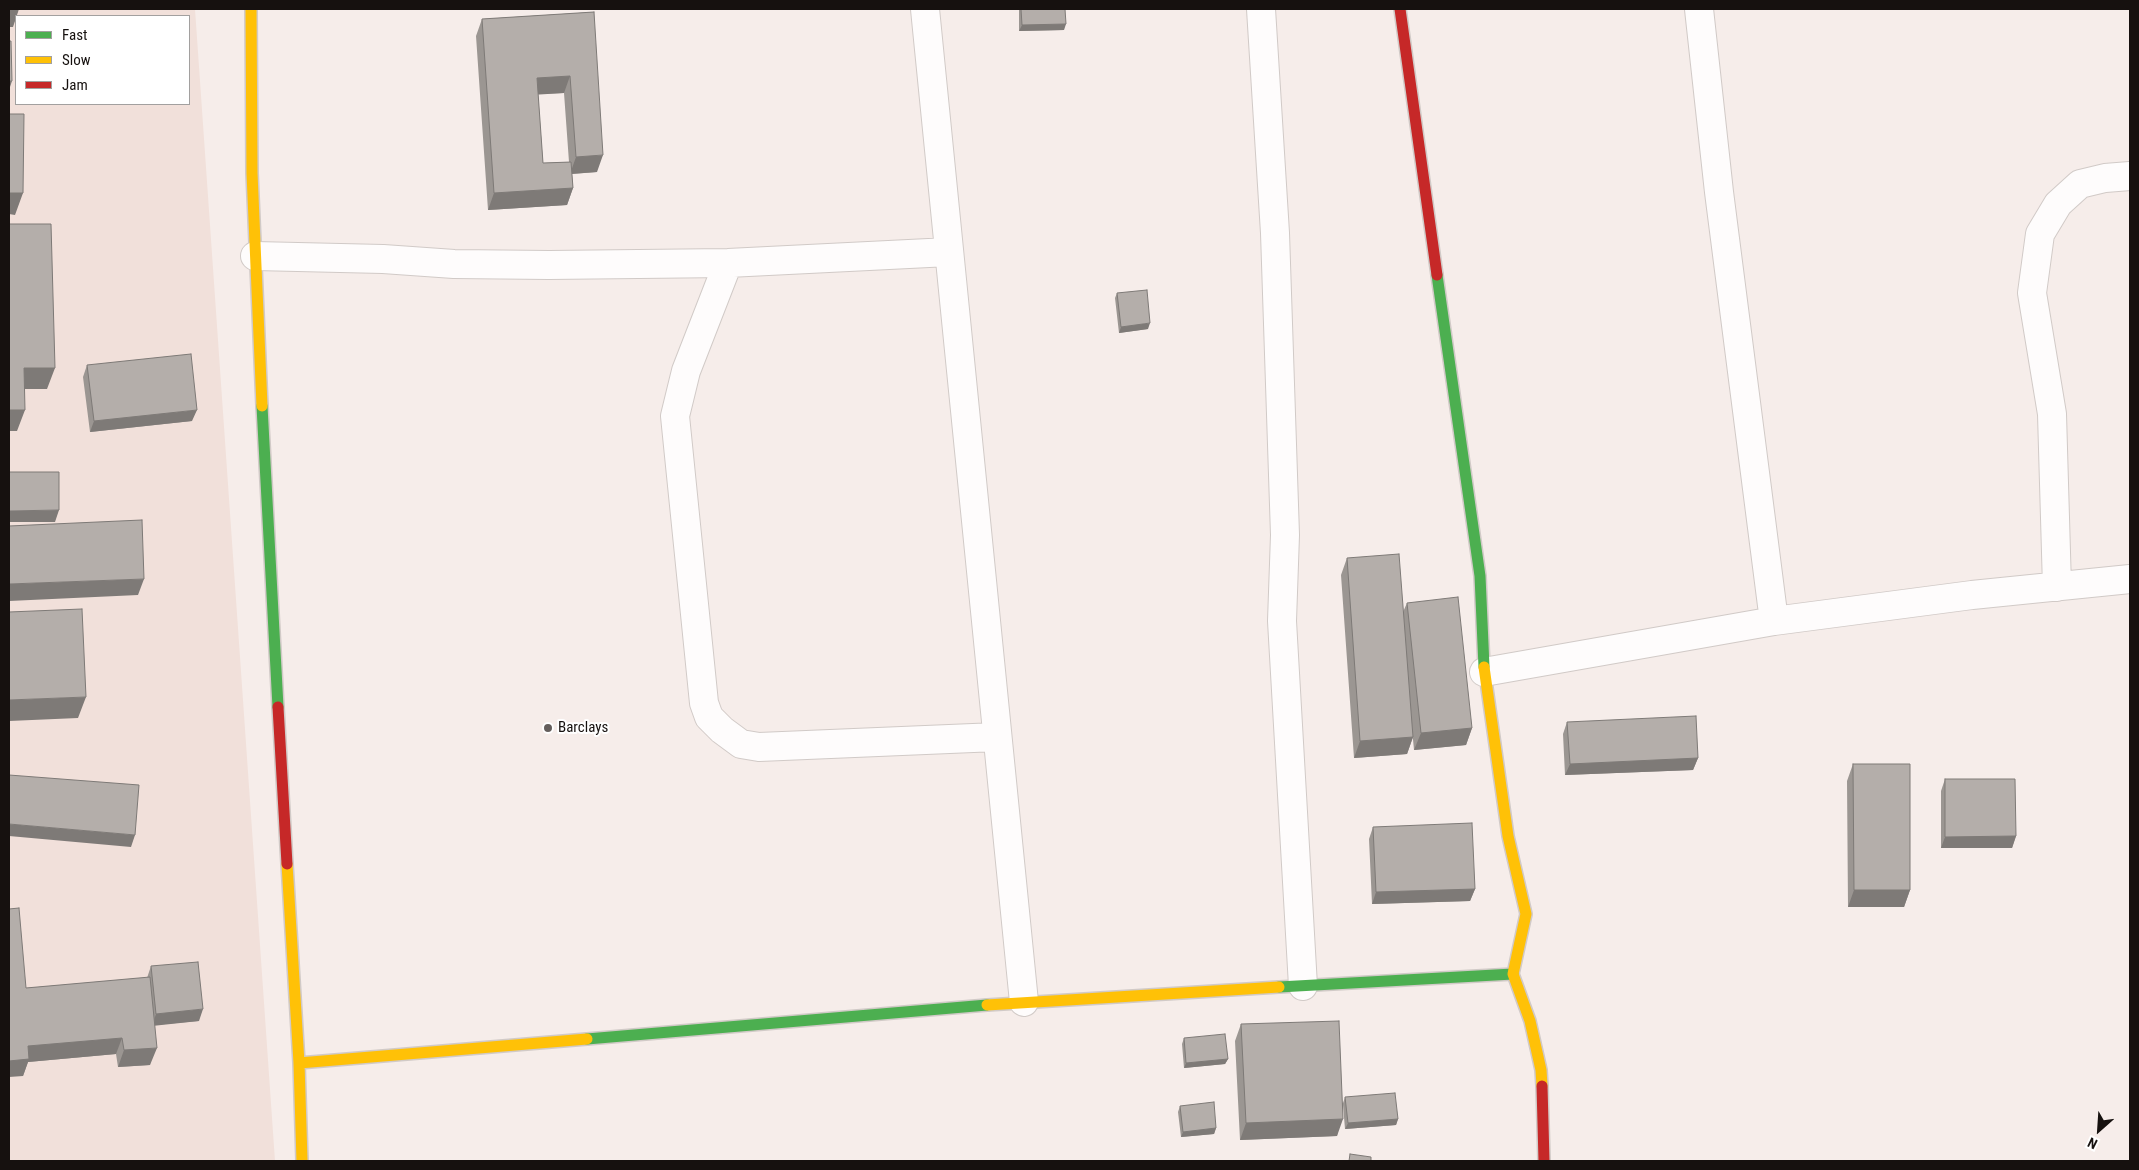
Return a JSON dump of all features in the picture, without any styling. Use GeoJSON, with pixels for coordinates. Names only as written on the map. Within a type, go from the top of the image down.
{"type":"FeatureCollection","features":[{"type":"Feature","properties":{"kind":"street"},"geometry":{"type":"LineString","coordinates":[[251,9],[252,173],[255,256],[267,515],[299,1063],[302,1161]]}},
{"type":"Feature","properties":{"kind":"street"},"geometry":{"type":"LineString","coordinates":[[925,9],[1024,1002]]}},
{"type":"Feature","properties":{"kind":"street"},"geometry":{"type":"LineString","coordinates":[[1261,9],[1275,233],[1285,535],[1282,622],[1303,986]]}},
{"type":"Feature","properties":{"kind":"street"},"geometry":{"type":"LineString","coordinates":[[1400,9],[1480,576],[1484,672],[1508,836],[1526,914],[1513,974],[1530,1020],[1541,1070],[1544,1161]]}},
{"type":"Feature","properties":{"kind":"street"},"geometry":{"type":"LineString","coordinates":[[1699,9],[1719,192],[1774,621]]}},
{"type":"Feature","properties":{"kind":"street"},"geometry":{"type":"LineString","coordinates":[[2056,587],[2052,414],[2032,293],[2040,234],[2058,204],[2080,184],[2104,178],[2130,176]]}},
{"type":"Feature","properties":{"kind":"street"},"geometry":{"type":"LineString","coordinates":[[255,256],[383,259],[454,264],[728,263],[949,252]]}},
{"type":"Feature","properties":{"kind":"street"},"geometry":{"type":"LineString","coordinates":[[728,263],[686,370],[675,416],[704,704],[709,717],[722,730],[741,744],[759,747],[997,737]]}},
{"type":"Feature","properties":{"kind":"street"},"geometry":{"type":"LineString","coordinates":[[1484,672],[1774,621],[1972,595],[2130,580]]}},
{"type":"Feature","properties":{"kind":"street"},"geometry":{"type":"LineString","coordinates":[[299,1063],[1024,1002],[1513,974]]}},
{"type":"Feature","properties":{"kind":"shaded area"},"geometry":{"type":"Polygon","coordinates":[[[9,9],[195,9],[275,1161],[9,1161],[9,9]]]}},
{"type":"Feature","properties":{"kind":"building"},"geometry":{"type":"Polygon","coordinates":[[[1021,9],[1065,9],[1066,24],[1022,25],[1021,9]]]}},
{"type":"Feature","properties":{"kind":"building"},"geometry":{"type":"Polygon","coordinates":[[[594,12],[603,155],[576,157],[570,76],[537,78],[543,163],[571,162],[573,188],[494,193],[482,19],[594,12]]]}},
{"type":"Feature","properties":{"kind":"building"},"geometry":{"type":"Polygon","coordinates":[[[9,41],[11,41],[12,81],[9,81],[9,41]]]}},
{"type":"Feature","properties":{"kind":"building"},"geometry":{"type":"Polygon","coordinates":[[[9,114],[24,114],[23,193],[9,193],[9,114]]]}},
{"type":"Feature","properties":{"kind":"building"},"geometry":{"type":"Polygon","coordinates":[[[9,224],[51,224],[55,368],[24,368],[25,410],[9,410],[9,224]]]}},
{"type":"Feature","properties":{"kind":"building"},"geometry":{"type":"Polygon","coordinates":[[[1147,290],[1150,323],[1121,327],[1117,293],[1147,290]]]}},
{"type":"Feature","properties":{"kind":"building"},"geometry":{"type":"Polygon","coordinates":[[[191,354],[197,410],[94,421],[87,365],[191,354]]]}},
{"type":"Feature","properties":{"kind":"building"},"geometry":{"type":"Polygon","coordinates":[[[9,472],[59,472],[59,510],[9,511],[9,472]]]}},
{"type":"Feature","properties":{"kind":"building"},"geometry":{"type":"Polygon","coordinates":[[[142,520],[144,579],[9,584],[9,526],[142,520]]]}},
{"type":"Feature","properties":{"kind":"building"},"geometry":{"type":"Polygon","coordinates":[[[1399,554],[1413,737],[1360,741],[1347,558],[1399,554]]]}},
{"type":"Feature","properties":{"kind":"building"},"geometry":{"type":"Polygon","coordinates":[[[1458,597],[1472,728],[1421,733],[1407,603],[1458,597]]]}},
{"type":"Feature","properties":{"kind":"building"},"geometry":{"type":"Polygon","coordinates":[[[82,609],[86,697],[9,700],[9,612],[82,609]]]}},
{"type":"Feature","properties":{"kind":"building"},"geometry":{"type":"Polygon","coordinates":[[[1696,716],[1698,758],[1570,764],[1567,722],[1696,716]]]}},
{"type":"Feature","properties":{"kind":"building"},"geometry":{"type":"Polygon","coordinates":[[[1853,764],[1910,764],[1910,890],[1854,890],[1853,764]]]}},
{"type":"Feature","properties":{"kind":"building"},"geometry":{"type":"Polygon","coordinates":[[[9,775],[139,785],[135,835],[9,824],[9,775]]]}},
{"type":"Feature","properties":{"kind":"building"},"geometry":{"type":"Polygon","coordinates":[[[1945,779],[2015,779],[2016,836],[1945,837],[1945,779]]]}},
{"type":"Feature","properties":{"kind":"building"},"geometry":{"type":"Polygon","coordinates":[[[1472,823],[1475,889],[1376,892],[1373,827],[1472,823]]]}},
{"type":"Feature","properties":{"kind":"building"},"geometry":{"type":"Polygon","coordinates":[[[19,908],[26,988],[150,977],[157,1048],[124,1050],[122,1038],[28,1046],[29,1059],[9,1061],[9,909],[19,908]]]}},
{"type":"Feature","properties":{"kind":"building"},"geometry":{"type":"Polygon","coordinates":[[[198,962],[203,1009],[156,1014],[151,966],[198,962]]]}},
{"type":"Feature","properties":{"kind":"building"},"geometry":{"type":"Polygon","coordinates":[[[1339,1021],[1343,1119],[1246,1123],[1241,1024],[1339,1021]]]}},
{"type":"Feature","properties":{"kind":"building"},"geometry":{"type":"Polygon","coordinates":[[[1225,1034],[1228,1059],[1186,1063],[1184,1038],[1225,1034]]]}},
{"type":"Feature","properties":{"kind":"building"},"geometry":{"type":"Polygon","coordinates":[[[1395,1093],[1398,1119],[1348,1123],[1345,1097],[1395,1093]]]}},
{"type":"Feature","properties":{"kind":"building"},"geometry":{"type":"Polygon","coordinates":[[[1214,1102],[1216,1128],[1183,1132],[1180,1106],[1214,1102]]]}},
{"type":"Feature","properties":{"kind":"building"},"geometry":{"type":"Polygon","coordinates":[[[1350,1154],[1371,1157],[1371,1161],[1349,1161],[1350,1154]]]}},
{"type":"Feature","properties":{"kind":"traffic: fast"},"geometry":{"type":"LineString","coordinates":[[1437,275],[1480,576],[1484,667]]}},
{"type":"Feature","properties":{"kind":"traffic: fast"},"geometry":{"type":"LineString","coordinates":[[262,406],[278,707]]}},
{"type":"Feature","properties":{"kind":"traffic: fast"},"geometry":{"type":"LineString","coordinates":[[1279,987],[1513,974]]}},
{"type":"Feature","properties":{"kind":"traffic: fast"},"geometry":{"type":"LineString","coordinates":[[587,1039],[987,1005]]}},
{"type":"Feature","properties":{"kind":"traffic: slow"},"geometry":{"type":"LineString","coordinates":[[251,9],[252,173],[262,406]]}},
{"type":"Feature","properties":{"kind":"traffic: slow"},"geometry":{"type":"LineString","coordinates":[[1484,667],[1508,836],[1526,914],[1513,974],[1530,1021],[1541,1070],[1542,1086]]}},
{"type":"Feature","properties":{"kind":"traffic: slow"},"geometry":{"type":"LineString","coordinates":[[287,864],[299,1063],[302,1161]]}},
{"type":"Feature","properties":{"kind":"traffic: slow"},"geometry":{"type":"LineString","coordinates":[[987,1005],[1279,987]]}},
{"type":"Feature","properties":{"kind":"traffic: slow"},"geometry":{"type":"LineString","coordinates":[[299,1063],[587,1039]]}},
{"type":"Feature","properties":{"kind":"traffic: jam"},"geometry":{"type":"LineString","coordinates":[[1400,9],[1437,275]]}},
{"type":"Feature","properties":{"kind":"traffic: jam"},"geometry":{"type":"LineString","coordinates":[[278,707],[287,864]]}},
{"type":"Feature","properties":{"kind":"traffic: jam"},"geometry":{"type":"LineString","coordinates":[[1542,1086],[1544,1161]]}},
{"type":"Feature","properties":{"kind":"place","name":"Barclays"},"geometry":{"type":"Point","coordinates":[548,728]}}]}
